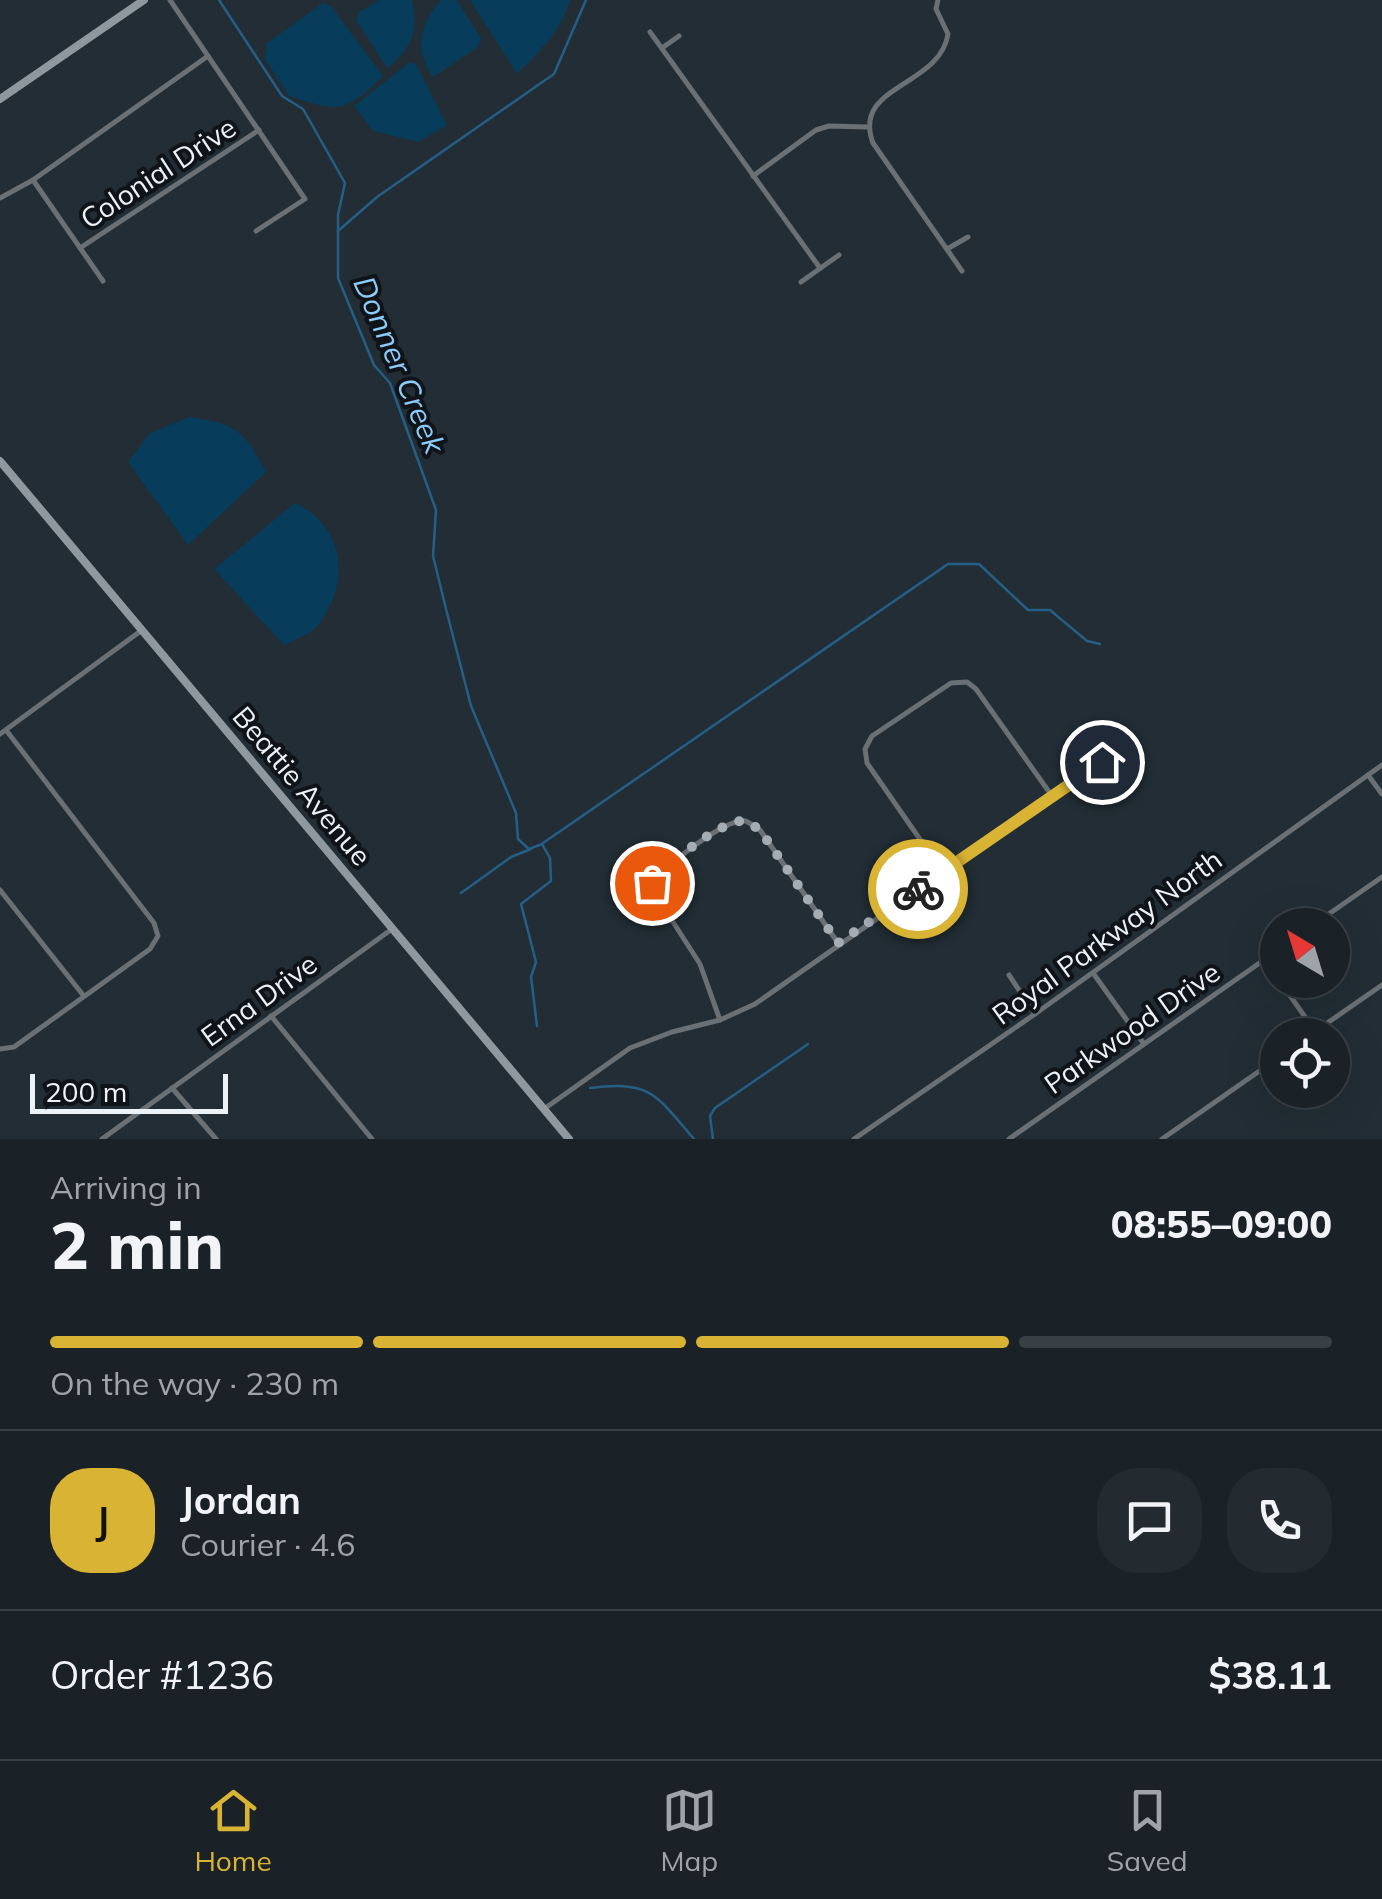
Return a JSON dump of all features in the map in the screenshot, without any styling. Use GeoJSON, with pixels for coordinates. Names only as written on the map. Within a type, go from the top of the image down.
{"type":"FeatureCollection","features":[{"type":"Feature","properties":{"kind":"street"},"geometry":{"type":"LineString","coordinates":[[0,99],[144,0]]}},
{"type":"Feature","properties":{"kind":"street"},"geometry":{"type":"LineString","coordinates":[[170,0],[305,198],[256,230]]}},
{"type":"Feature","properties":{"kind":"street"},"geometry":{"type":"LineString","coordinates":[[938,0],[936,9],[948,34],[940,58],[878,104],[867,127],[873,143],[962,272]]}},
{"type":"Feature","properties":{"kind":"street"},"geometry":{"type":"LineString","coordinates":[[650,32],[820,268]]}},
{"type":"Feature","properties":{"kind":"street"},"geometry":{"type":"LineString","coordinates":[[662,48],[679,36]]}},
{"type":"Feature","properties":{"kind":"street"},"geometry":{"type":"LineString","coordinates":[[0,198],[33,180],[208,56]]}},
{"type":"Feature","properties":{"kind":"street"},"geometry":{"type":"LineString","coordinates":[[754,176],[816,130],[828,126],[867,127]]}},
{"type":"Feature","properties":{"kind":"street","name":"Colonial Drive"},"geometry":{"type":"LineString","coordinates":[[80,248],[259,130]]}},
{"type":"Feature","properties":{"kind":"street"},"geometry":{"type":"LineString","coordinates":[[33,180],[104,281]]}},
{"type":"Feature","properties":{"kind":"street"},"geometry":{"type":"LineString","coordinates":[[947,250],[968,237]]}},
{"type":"Feature","properties":{"kind":"street"},"geometry":{"type":"LineString","coordinates":[[801,282],[840,255]]}},
{"type":"Feature","properties":{"kind":"street","name":"Beattie Avenue"},"geometry":{"type":"LineString","coordinates":[[0,462],[569,1139]]}},
{"type":"Feature","properties":{"kind":"street"},"geometry":{"type":"LineString","coordinates":[[0,1049],[14,1047],[150,949],[158,936],[154,923],[3,732],[142,630]]}},
{"type":"Feature","properties":{"kind":"street"},"geometry":{"type":"LineString","coordinates":[[942,871],[867,764],[866,749],[872,736],[952,683],[967,682],[976,689],[1052,796]]}},
{"type":"Feature","properties":{"kind":"street"},"geometry":{"type":"LineString","coordinates":[[544,1109],[630,1048],[720,1020],[755,1004],[1102,762]]}},
{"type":"Feature","properties":{"kind":"street","name":"Royal Parkway North"},"geometry":{"type":"LineString","coordinates":[[854,1139],[1382,765]]}},
{"type":"Feature","properties":{"kind":"street"},"geometry":{"type":"LineString","coordinates":[[1368,776],[1382,794]]}},
{"type":"Feature","properties":{"kind":"street"},"geometry":{"type":"LineString","coordinates":[[720,1020],[700,964],[657,898],[652,883],[663,867],[732,822],[747,821],[760,830],[838,943]]}},
{"type":"Feature","properties":{"kind":"street"},"geometry":{"type":"LineString","coordinates":[[1337,908],[1382,877]]}},
{"type":"Feature","properties":{"kind":"street"},"geometry":{"type":"LineString","coordinates":[[0,890],[83,995]]}},
{"type":"Feature","properties":{"kind":"street","name":"Erna Drive"},"geometry":{"type":"LineString","coordinates":[[102,1139],[392,929]]}},
{"type":"Feature","properties":{"kind":"street","name":"Parkwood Drive"},"geometry":{"type":"LineString","coordinates":[[1009,1139],[1260,962]]}},
{"type":"Feature","properties":{"kind":"street"},"geometry":{"type":"LineString","coordinates":[[1093,973],[1144,1044]]}},
{"type":"Feature","properties":{"kind":"street"},"geometry":{"type":"LineString","coordinates":[[1009,975],[1035,1014]]}},
{"type":"Feature","properties":{"kind":"street"},"geometry":{"type":"LineString","coordinates":[[1335,1018],[1382,985]]}},
{"type":"Feature","properties":{"kind":"street"},"geometry":{"type":"LineString","coordinates":[[270,1016],[372,1139]]}},
{"type":"Feature","properties":{"kind":"street"},"geometry":{"type":"LineString","coordinates":[[1162,1139],[1260,1071]]}},
{"type":"Feature","properties":{"kind":"street"},"geometry":{"type":"LineString","coordinates":[[172,1088],[216,1139]]}},
{"type":"Feature","properties":{"kind":"shaded area"},"geometry":{"type":"Polygon","coordinates":[[[379,0],[412,0],[414,11],[412,38],[387,68],[356,20],[359,12],[379,0]]]}},
{"type":"Feature","properties":{"kind":"shaded area"},"geometry":{"type":"Polygon","coordinates":[[[441,0],[457,0],[481,38],[478,47],[433,77],[423,57],[422,37],[428,18],[441,0]]]}},
{"type":"Feature","properties":{"kind":"shaded area"},"geometry":{"type":"Polygon","coordinates":[[[470,0],[570,0],[555,31],[517,74],[470,0]]]}},
{"type":"Feature","properties":{"kind":"shaded area"},"geometry":{"type":"Polygon","coordinates":[[[323,3],[331,6],[383,76],[359,97],[340,106],[289,96],[265,59],[267,43],[323,3]]]}},
{"type":"Feature","properties":{"kind":"shaded area"},"geometry":{"type":"Polygon","coordinates":[[[410,62],[416,64],[447,125],[419,142],[373,131],[354,106],[410,62]]]}},
{"type":"Feature","properties":{"kind":"shaded area"},"geometry":{"type":"Polygon","coordinates":[[[189,417],[217,422],[237,431],[252,447],[266,472],[188,545],[128,462],[150,433],[189,417]]]}},
{"type":"Feature","properties":{"kind":"shaded area"},"geometry":{"type":"Polygon","coordinates":[[[295,503],[322,523],[331,536],[339,565],[338,580],[334,596],[317,626],[284,645],[214,569],[295,503]]]}},
{"type":"Feature","properties":{"kind":"waterway","name":"Donner Creek"},"geometry":{"type":"LineString","coordinates":[[219,0],[282,96],[303,109],[345,183],[338,215],[338,278],[374,365],[390,383],[436,510],[433,556],[447,613],[471,706],[516,813],[518,839],[529,849],[542,844],[550,858],[551,881],[521,904],[536,962],[531,977],[537,1026]]}},
{"type":"Feature","properties":{"kind":"waterway"},"geometry":{"type":"LineString","coordinates":[[338,231],[377,197],[554,74],[586,0]]}},
{"type":"Feature","properties":{"kind":"waterway"},"geometry":{"type":"LineString","coordinates":[[543,843],[948,564],[979,564],[1028,610],[1050,610],[1087,641],[1100,644]]}},
{"type":"Feature","properties":{"kind":"waterway"},"geometry":{"type":"LineString","coordinates":[[461,893],[511,857],[531,849]]}},
{"type":"Feature","properties":{"kind":"waterway"},"geometry":{"type":"LineString","coordinates":[[713,1139],[710,1116],[715,1108],[808,1044]]}},
{"type":"Feature","properties":{"kind":"waterway","name":"Donner Creek"},"geometry":{"type":"LineString","coordinates":[[590,1088],[627,1086],[651,1094],[694,1139]]}},
{"type":"Feature","properties":{"kind":"way so far"},"geometry":{"type":"LineString","coordinates":[[652,883],[663,867],[732,822],[747,821],[760,830],[838,943],[918,889]]}},
{"type":"Feature","properties":{"kind":"route"},"geometry":{"type":"LineString","coordinates":[[918,889],[1102,762]]}}]}
